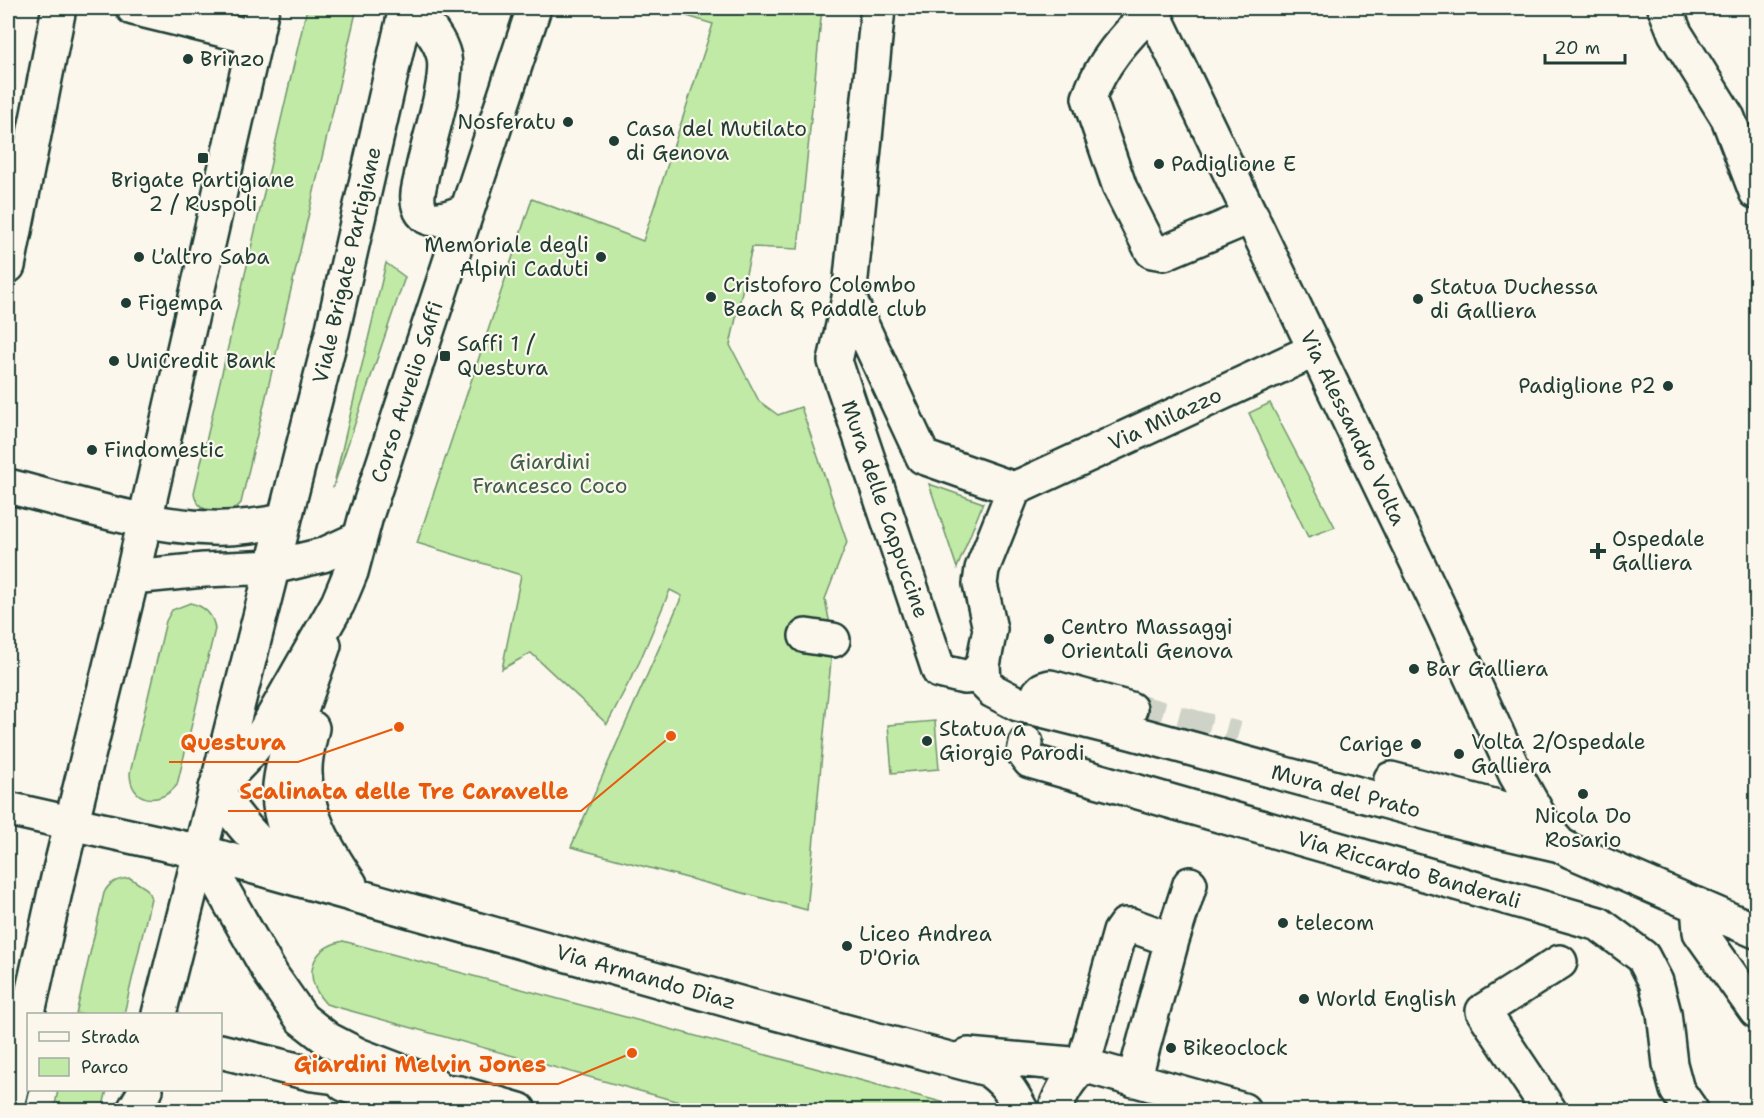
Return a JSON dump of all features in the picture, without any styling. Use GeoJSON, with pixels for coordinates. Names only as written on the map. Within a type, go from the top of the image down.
{"type":"FeatureCollection","features":[{"type":"Feature","properties":{"kind":"street"},"geometry":{"type":"LineString","coordinates":[[8,266],[58,8]]}},
{"type":"Feature","properties":{"kind":"street"},"geometry":{"type":"LineString","coordinates":[[15,1110],[17,1012],[72,824],[132,577],[259,23],[133,8]]}},
{"type":"Feature","properties":{"kind":"street","name":"Viale Brigate Partigiane"},"geometry":{"type":"LineString","coordinates":[[159,1013],[332,333],[406,8]]}},
{"type":"Feature","properties":{"kind":"street"},"geometry":{"type":"LineString","coordinates":[[412,8],[432,32],[444,56],[444,80],[424,162],[417,197],[418,206],[423,214],[432,219],[447,219],[466,211]]}},
{"type":"Feature","properties":{"kind":"street","name":"Corso Aurelio Saffi"},"geometry":{"type":"LineString","coordinates":[[216,788],[246,758],[261,738],[337,608],[351,572],[466,211],[534,8]]}},
{"type":"Feature","properties":{"kind":"street","name":"Mura delle Cappuccine"},"geometry":{"type":"LineString","coordinates":[[878,8],[849,298],[835,361],[939,671],[963,677],[973,676],[983,665]]}},
{"type":"Feature","properties":{"kind":"street"},"geometry":{"type":"LineString","coordinates":[[1665,8],[1675,33],[1742,122],[1756,192]]}},
{"type":"Feature","properties":{"kind":"street"},"geometry":{"type":"LineString","coordinates":[[1151,9],[1119,42],[1094,84],[1089,98],[1120,188],[1152,251],[1158,253],[1164,253],[1252,216]]}},
{"type":"Feature","properties":{"kind":"street","name":"Via Alessandro Volta"},"geometry":{"type":"LineString","coordinates":[[1151,9],[1444,618],[1490,721],[1540,818],[1560,845]]}},
{"type":"Feature","properties":{"kind":"street"},"geometry":{"type":"LineString","coordinates":[[849,298],[923,457],[1014,489],[982,569],[980,584],[990,629],[983,665]]}},
{"type":"Feature","properties":{"kind":"street","name":"Via Milazzo"},"geometry":{"type":"LineString","coordinates":[[1014,489],[1315,350]]}},
{"type":"Feature","properties":{"kind":"street"},"geometry":{"type":"LineString","coordinates":[[8,486],[145,521],[211,528],[243,527],[284,521]]}},
{"type":"Feature","properties":{"kind":"street"},"geometry":{"type":"LineString","coordinates":[[132,577],[204,570],[273,567],[323,555],[360,538]]}},
{"type":"Feature","properties":{"kind":"street","name":"Corso Aurelio Saffi"},"geometry":{"type":"LineString","coordinates":[[337,608],[307,750],[305,784],[313,814],[328,850],[359,898]]}},
{"type":"Feature","properties":{"kind":"street","name":"Mura del Prato"},"geometry":{"type":"LineString","coordinates":[[983,665],[984,682],[993,691],[1018,704],[1465,823],[1560,845],[1756,931]]}},
{"type":"Feature","properties":{"kind":"street"},"geometry":{"type":"LineString","coordinates":[[1039,693],[1050,687],[1130,710]]}},
{"type":"Feature","properties":{"kind":"street"},"geometry":{"type":"LineString","coordinates":[[1237,738],[1540,818]]}},
{"type":"Feature","properties":{"kind":"street","name":"Via Riccardo Banderali"},"geometry":{"type":"LineString","coordinates":[[1026,743],[1024,753],[1030,761],[1599,924],[1643,957],[1656,982],[1665,1013],[1670,1064],[1677,1090],[1691,1110]]}},
{"type":"Feature","properties":{"kind":"street"},"geometry":{"type":"LineString","coordinates":[[216,788],[244,826],[281,862],[315,880],[359,898]]}},
{"type":"Feature","properties":{"kind":"street","name":"Via Armando Diaz"},"geometry":{"type":"LineString","coordinates":[[8,809],[201,852],[746,1005],[987,1069],[1009,1088],[1021,1110]]}},
{"type":"Feature","properties":{"kind":"street"},"geometry":{"type":"LineString","coordinates":[[201,852],[278,986],[290,1004],[312,1028],[358,1055],[460,1094],[519,1110]]}},
{"type":"Feature","properties":{"kind":"street"},"geometry":{"type":"LineString","coordinates":[[1126,1078],[1190,884]]}},
{"type":"Feature","properties":{"kind":"street"},"geometry":{"type":"LineString","coordinates":[[1698,905],[1700,932],[1756,1003]]}},
{"type":"Feature","properties":{"kind":"street"},"geometry":{"type":"LineString","coordinates":[[1055,1110],[1061,1091],[1083,1065],[1120,932],[1125,925],[1131,925],[1172,940]]}},
{"type":"Feature","properties":{"kind":"street"},"geometry":{"type":"LineString","coordinates":[[1549,1110],[1483,1011],[1560,962]]}},
{"type":"Feature","properties":{"kind":"street"},"geometry":{"type":"LineString","coordinates":[[222,1051],[313,1074],[408,1108]]}},
{"type":"Feature","properties":{"kind":"street","name":"Via Armando Diaz"},"geometry":{"type":"LineString","coordinates":[[933,1053],[1083,1065],[1243,1110]]}},
{"type":"Feature","properties":{"kind":"street","name":"Via Armando Diaz"},"geometry":{"type":"LineString","coordinates":[[933,1053],[973,1071],[993,1093],[1000,1110]]}},
{"type":"Feature","properties":{"kind":"street"},"geometry":{"type":"LineString","coordinates":[[8,1102],[15,1068]]}},
{"type":"Feature","properties":{"kind":"street"},"geometry":{"type":"LineString","coordinates":[[313,1074],[460,1094]]}},
{"type":"Feature","properties":{"kind":"green space"},"geometry":{"type":"Polygon","coordinates":[[[307,8],[357,8],[241,503],[229,511],[214,512],[201,506],[194,493],[307,8]]]}},
{"type":"Feature","properties":{"kind":"green space","name":"Giardini Francesco Coco"},"geometry":{"type":"Polygon","coordinates":[[[661,8],[822,8],[798,249],[752,247],[730,345],[759,401],[778,415],[801,407],[847,542],[825,599],[833,640],[807,910],[571,847],[682,596],[670,590],[639,663],[607,724],[531,653],[502,669],[521,575],[417,543],[532,199],[643,241],[713,24],[661,8]]]}},
{"type":"Feature","properties":{"kind":"green space"},"geometry":{"type":"Polygon","coordinates":[[[386,263],[405,277],[333,488],[386,263]]]}},
{"type":"Feature","properties":{"kind":"green space"},"geometry":{"type":"Polygon","coordinates":[[[1270,403],[1335,527],[1308,537],[1249,413],[1270,403]]]}},
{"type":"Feature","properties":{"kind":"green space"},"geometry":{"type":"Polygon","coordinates":[[[929,484],[983,503],[957,568],[929,484]]]}},
{"type":"Feature","properties":{"kind":"green space"},"geometry":{"type":"Polygon","coordinates":[[[190,603],[200,606],[207,612],[215,629],[177,785],[162,796],[147,798],[140,796],[135,790],[131,783],[130,773],[166,621],[172,610],[190,603]]]}},
{"type":"Feature","properties":{"kind":"green space"},"geometry":{"type":"Polygon","coordinates":[[[935,721],[939,769],[892,773],[888,725],[935,721]]]}},
{"type":"Feature","properties":{"kind":"green space"},"geometry":{"type":"Polygon","coordinates":[[[130,878],[147,889],[151,898],[124,1013],[76,1013],[104,893],[108,886],[130,878]]]}},
{"type":"Feature","properties":{"kind":"green space"},"geometry":{"type":"Polygon","coordinates":[[[343,941],[945,1103],[962,1110],[708,1110],[326,1004],[314,985],[313,966],[322,951],[343,941]]]}},
{"type":"Feature","properties":{"kind":"green space"},"geometry":{"type":"Polygon","coordinates":[[[58,1091],[107,1091],[102,1110],[54,1110],[58,1091]]]}},
{"type":"Feature","properties":{"kind":"tunnel"},"geometry":{"type":"LineString","coordinates":[[1130,709],[1237,738]]}},
{"type":"Feature","properties":{"kind":"place","name":"Brinzo"},"geometry":{"type":"Point","coordinates":[188,59]}},
{"type":"Feature","properties":{"kind":"place","name":"Nosferatu"},"geometry":{"type":"Point","coordinates":[568,122]}},
{"type":"Feature","properties":{"kind":"place","name":"Casa del Mutilato di Genova"},"geometry":{"type":"Point","coordinates":[614,141]}},
{"type":"Feature","properties":{"kind":"place","name":"Brigate Partigiane 2 / Ruspoli"},"geometry":{"type":"Point","coordinates":[203,158]}},
{"type":"Feature","properties":{"kind":"place","name":"Padiglione E"},"geometry":{"type":"Point","coordinates":[1159,164]}},
{"type":"Feature","properties":{"kind":"place","name":"L'altro Saba"},"geometry":{"type":"Point","coordinates":[139,257]}},
{"type":"Feature","properties":{"kind":"place","name":"Memoriale degli Alpini Caduti"},"geometry":{"type":"Point","coordinates":[601,257]}},
{"type":"Feature","properties":{"kind":"place","name":"Cristoforo Colombo Beach & Paddle club"},"geometry":{"type":"Point","coordinates":[711,297]}},
{"type":"Feature","properties":{"kind":"place","name":"Statua Duchessa di Galliera"},"geometry":{"type":"Point","coordinates":[1418,299]}},
{"type":"Feature","properties":{"kind":"place","name":"Figempa"},"geometry":{"type":"Point","coordinates":[126,303]}},
{"type":"Feature","properties":{"kind":"place","name":"Saffi 1 / Questura"},"geometry":{"type":"Point","coordinates":[445,356]}},
{"type":"Feature","properties":{"kind":"place","name":"UniCredit Bank"},"geometry":{"type":"Point","coordinates":[114,361]}},
{"type":"Feature","properties":{"kind":"place","name":"Padiglione P2"},"geometry":{"type":"Point","coordinates":[1668,386]}},
{"type":"Feature","properties":{"kind":"place","name":"Findomestic"},"geometry":{"type":"Point","coordinates":[92,450]}},
{"type":"Feature","properties":{"kind":"place","name":"Ospedale Galliera"},"geometry":{"type":"Point","coordinates":[1598,551]}},
{"type":"Feature","properties":{"kind":"place","name":"Centro Massaggi Orientali Genova"},"geometry":{"type":"Point","coordinates":[1049,639]}},
{"type":"Feature","properties":{"kind":"place","name":"Bar Galliera"},"geometry":{"type":"Point","coordinates":[1414,669]}},
{"type":"Feature","properties":{"kind":"place","name":"Questura"},"geometry":{"type":"Point","coordinates":[399,727]}},
{"type":"Feature","properties":{"kind":"place","name":"Scalinata delle Tre Caravelle"},"geometry":{"type":"Point","coordinates":[671,736]}},
{"type":"Feature","properties":{"kind":"place","name":"Statua a Giorgio Parodi"},"geometry":{"type":"Point","coordinates":[927,741]}},
{"type":"Feature","properties":{"kind":"place","name":"Carige"},"geometry":{"type":"Point","coordinates":[1416,744]}},
{"type":"Feature","properties":{"kind":"place","name":"Volta 2/Ospedale Galliera"},"geometry":{"type":"Point","coordinates":[1459,754]}},
{"type":"Feature","properties":{"kind":"place","name":"Nicola Do Rosario"},"geometry":{"type":"Point","coordinates":[1583,794]}},
{"type":"Feature","properties":{"kind":"place","name":"telecom"},"geometry":{"type":"Point","coordinates":[1283,923]}},
{"type":"Feature","properties":{"kind":"place","name":"Liceo Andrea D'Oria"},"geometry":{"type":"Point","coordinates":[847,946]}},
{"type":"Feature","properties":{"kind":"place","name":"World English"},"geometry":{"type":"Point","coordinates":[1304,999]}},
{"type":"Feature","properties":{"kind":"place","name":"Bikeoclock"},"geometry":{"type":"Point","coordinates":[1171,1048]}},
{"type":"Feature","properties":{"kind":"place","name":"Giardini Melvin Jones"},"geometry":{"type":"Point","coordinates":[632,1053]}}]}
